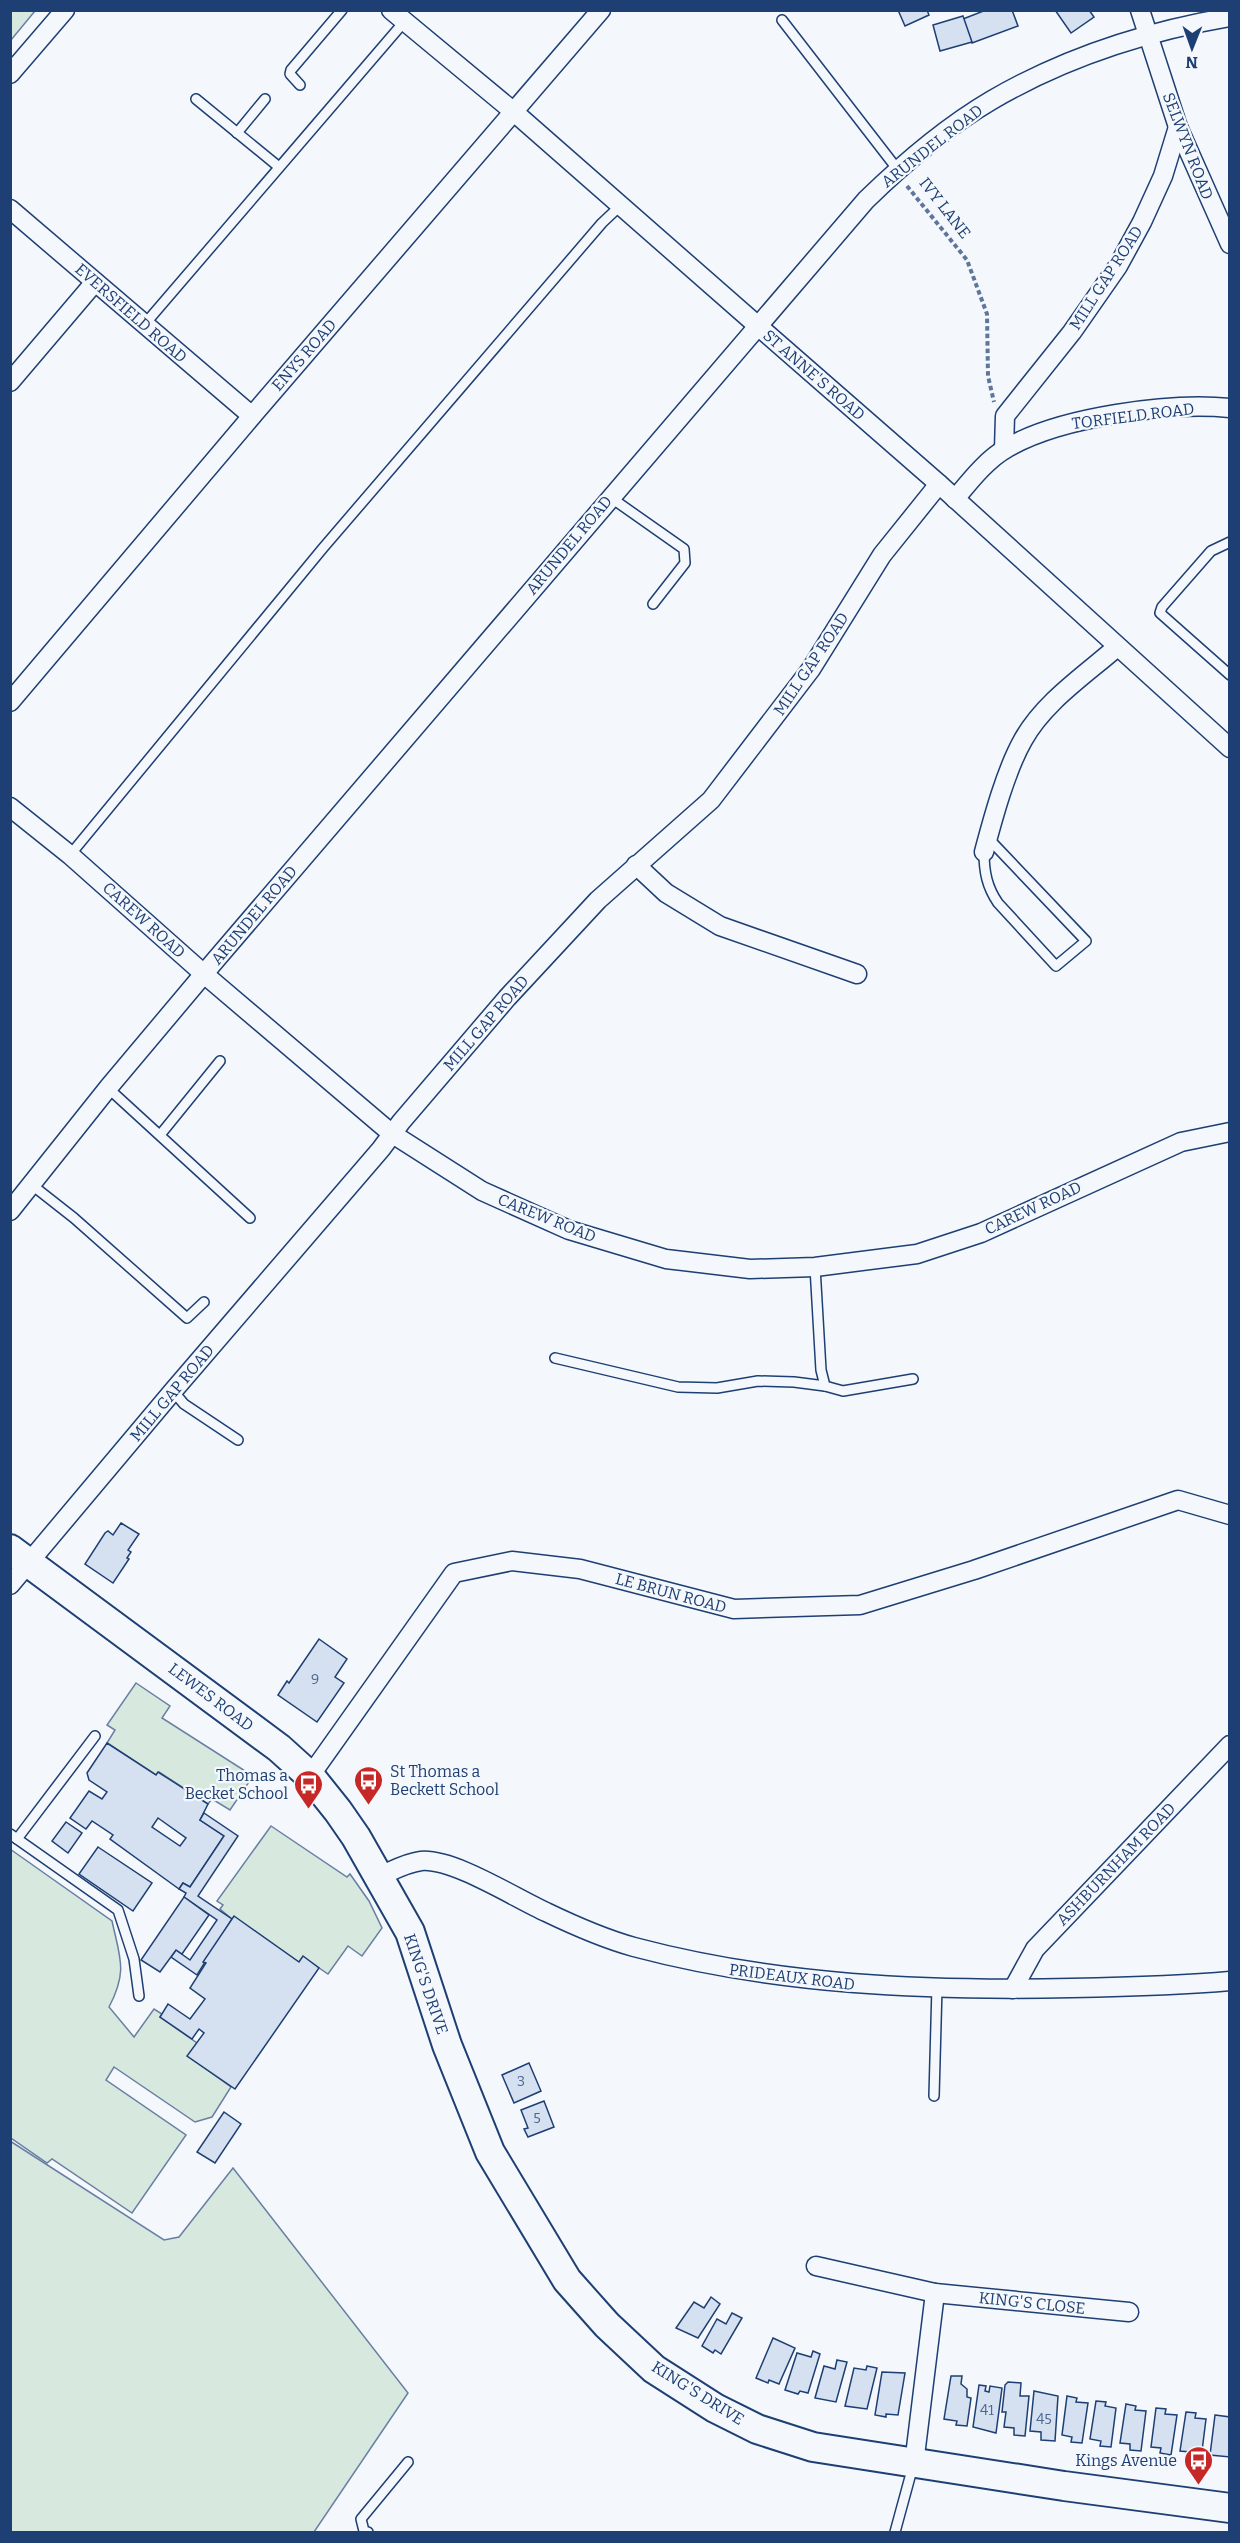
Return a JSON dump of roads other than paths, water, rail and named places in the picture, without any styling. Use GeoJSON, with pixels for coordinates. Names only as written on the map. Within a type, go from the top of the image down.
{"type":"FeatureCollection","features":[{"type":"Feature","properties":{"kind":"main road","name":"LEWES ROAD"},"geometry":{"type":"LineString","coordinates":[[20,1556],[279,1748],[310,1776],[356,1837],[378,1877]]}},
{"type":"Feature","properties":{"kind":"main road","name":"KING'S DRIVE"},"geometry":{"type":"LineString","coordinates":[[378,1877],[410,1932],[447,2045],[490,2152],[567,2280],[607,2325],[654,2369],[715,2408],[757,2429],[813,2447],[914,2464],[1230,2508]]}},
{"type":"Feature","properties":{"kind":"street"},"geometry":{"type":"LineString","coordinates":[[10,74],[65,10]]}},
{"type":"Feature","properties":{"kind":"street","name":"ENYS ROAD"},"geometry":{"type":"LineString","coordinates":[[10,702],[601,10]]}},
{"type":"Feature","properties":{"kind":"street","name":"SELWYN ROAD"},"geometry":{"type":"LineString","coordinates":[[1140,10],[1178,127],[1224,235],[1230,244]]}},
{"type":"Feature","properties":{"kind":"street","name":"ST ANNE'S ROAD"},"geometry":{"type":"LineString","coordinates":[[397,16],[514,112],[939,484],[1117,647],[1228,742]]}},
{"type":"Feature","properties":{"kind":"street","name":"ARUNDEL ROAD"},"geometry":{"type":"LineString","coordinates":[[10,1211],[108,1088],[204,974],[866,200],[898,170],[991,100],[1069,63],[1148,34],[1230,17]]}},
{"type":"Feature","properties":{"kind":"street","name":"MILL GAP ROAD"},"geometry":{"type":"LineString","coordinates":[[1004,449],[1005,416],[1072,332],[1118,266],[1163,176],[1178,127]]}},
{"type":"Feature","properties":{"kind":"street","name":"EVERSFIELD ROAD"},"geometry":{"type":"LineString","coordinates":[[10,209],[252,416]]}},
{"type":"Feature","properties":{"kind":"street"},"geometry":{"type":"LineString","coordinates":[[10,382],[95,282]]}},
{"type":"Feature","properties":{"kind":"street","name":"TORFIELD ROAD"},"geometry":{"type":"LineString","coordinates":[[955,499],[1004,449],[1030,436],[1064,424],[1163,409],[1230,408]]}},
{"type":"Feature","properties":{"kind":"street","name":"MILL GAP ROAD"},"geometry":{"type":"LineString","coordinates":[[10,1585],[20,1556],[173,1391],[507,998],[598,900],[711,800],[811,669],[882,555],[939,484]]}},
{"type":"Feature","properties":{"kind":"street"},"geometry":{"type":"LineString","coordinates":[[986,845],[1015,756],[1023,739],[1047,709],[1117,647]]}},
{"type":"Feature","properties":{"kind":"street","name":"CAREW ROAD"},"geometry":{"type":"LineString","coordinates":[[10,807],[70,855],[204,974],[391,1133],[482,1191],[569,1230],[666,1259],[750,1269],[815,1267],[917,1254],[981,1233],[1181,1142],[1230,1132]]}},
{"type":"Feature","properties":{"kind":"street"},"geometry":{"type":"LineString","coordinates":[[636,865],[666,893],[720,926],[857,974]]}},
{"type":"Feature","properties":{"kind":"street","name":"LE BRUN ROAD"},"geometry":{"type":"LineString","coordinates":[[310,1776],[454,1573],[512,1561],[580,1569],[734,1609],[860,1605],[974,1570],[1178,1500],[1230,1515]]}},
{"type":"Feature","properties":{"kind":"street","name":"ASHBURNHAM ROAD"},"geometry":{"type":"LineString","coordinates":[[1013,1989],[1035,1949],[1230,1745]]}},
{"type":"Feature","properties":{"kind":"street","name":"PRIDEAUX ROAD"},"geometry":{"type":"LineString","coordinates":[[378,1877],[407,1864],[423,1861],[440,1864],[458,1869],[547,1913],[631,1946],[718,1967],[867,1986],[1013,1989],[1183,1986],[1230,1981]]}},
{"type":"Feature","properties":{"kind":"street","name":"KING'S CLOSE"},"geometry":{"type":"LineString","coordinates":[[816,2266],[935,2293],[1129,2312]]}},
{"type":"Feature","properties":{"kind":"street"},"geometry":{"type":"LineString","coordinates":[[914,2464],[935,2293]]}},
{"type":"Feature","properties":{"kind":"lane"},"geometry":{"type":"LineString","coordinates":[[300,85],[290,74],[291,70],[342,10]]}},
{"type":"Feature","properties":{"kind":"lane"},"geometry":{"type":"LineString","coordinates":[[144,325],[279,168],[397,16]]}},
{"type":"Feature","properties":{"kind":"lane","name":"IVY LANE"},"geometry":{"type":"LineString","coordinates":[[782,20],[898,170]]}},
{"type":"Feature","properties":{"kind":"lane"},"geometry":{"type":"LineString","coordinates":[[196,99],[279,168]]}},
{"type":"Feature","properties":{"kind":"lane"},"geometry":{"type":"LineString","coordinates":[[237,133],[266,99]]}},
{"type":"Feature","properties":{"kind":"lane"},"geometry":{"type":"LineString","coordinates":[[70,855],[323,548],[602,223],[621,206]]}},
{"type":"Feature","properties":{"kind":"lane"},"geometry":{"type":"LineString","coordinates":[[610,497],[684,549],[685,563],[652,604]]}},
{"type":"Feature","properties":{"kind":"lane"},"geometry":{"type":"LineString","coordinates":[[1230,542],[1211,551],[1162,607],[1160,613],[1230,675]]}},
{"type":"Feature","properties":{"kind":"lane"},"geometry":{"type":"LineString","coordinates":[[986,845],[1086,941],[1056,966],[998,903],[990,891],[984,865],[986,845]]}},
{"type":"Feature","properties":{"kind":"lane"},"geometry":{"type":"LineString","coordinates":[[160,1135],[220,1060]]}},
{"type":"Feature","properties":{"kind":"lane"},"geometry":{"type":"LineString","coordinates":[[108,1088],[250,1218]]}},
{"type":"Feature","properties":{"kind":"lane"},"geometry":{"type":"LineString","coordinates":[[32,1185],[74,1218],[187,1318],[204,1302]]}},
{"type":"Feature","properties":{"kind":"lane"},"geometry":{"type":"LineString","coordinates":[[815,1267],[821,1371],[825,1386]]}},
{"type":"Feature","properties":{"kind":"lane"},"geometry":{"type":"LineString","coordinates":[[555,1358],[678,1387],[717,1388],[758,1382],[794,1382],[825,1386],[843,1392],[913,1379]]}},
{"type":"Feature","properties":{"kind":"lane"},"geometry":{"type":"LineString","coordinates":[[173,1391],[183,1404],[238,1440]]}},
{"type":"Feature","properties":{"kind":"lane"},"geometry":{"type":"LineString","coordinates":[[95,1736],[14,1836],[118,1910],[134,1959],[139,1996]]}},
{"type":"Feature","properties":{"kind":"lane"},"geometry":{"type":"LineString","coordinates":[[934,2096],[937,1988]]}},
{"type":"Feature","properties":{"kind":"lane"},"geometry":{"type":"LineString","coordinates":[[368,2532],[364,2530],[361,2519],[408,2462]]}},
{"type":"Feature","properties":{"kind":"lane"},"geometry":{"type":"LineString","coordinates":[[895,2532],[914,2464]]}},
{"type":"Feature","properties":{"kind":"place","name":"St Thomas a Beckett School"},"geometry":{"type":"Point","coordinates":[369,1806]}},
{"type":"Feature","properties":{"kind":"place","name":"Thomas a Becket School"},"geometry":{"type":"Point","coordinates":[309,1810]}},
{"type":"Feature","properties":{"kind":"place","name":"Kings Avenue"},"geometry":{"type":"Point","coordinates":[1198,2486]}}]}
